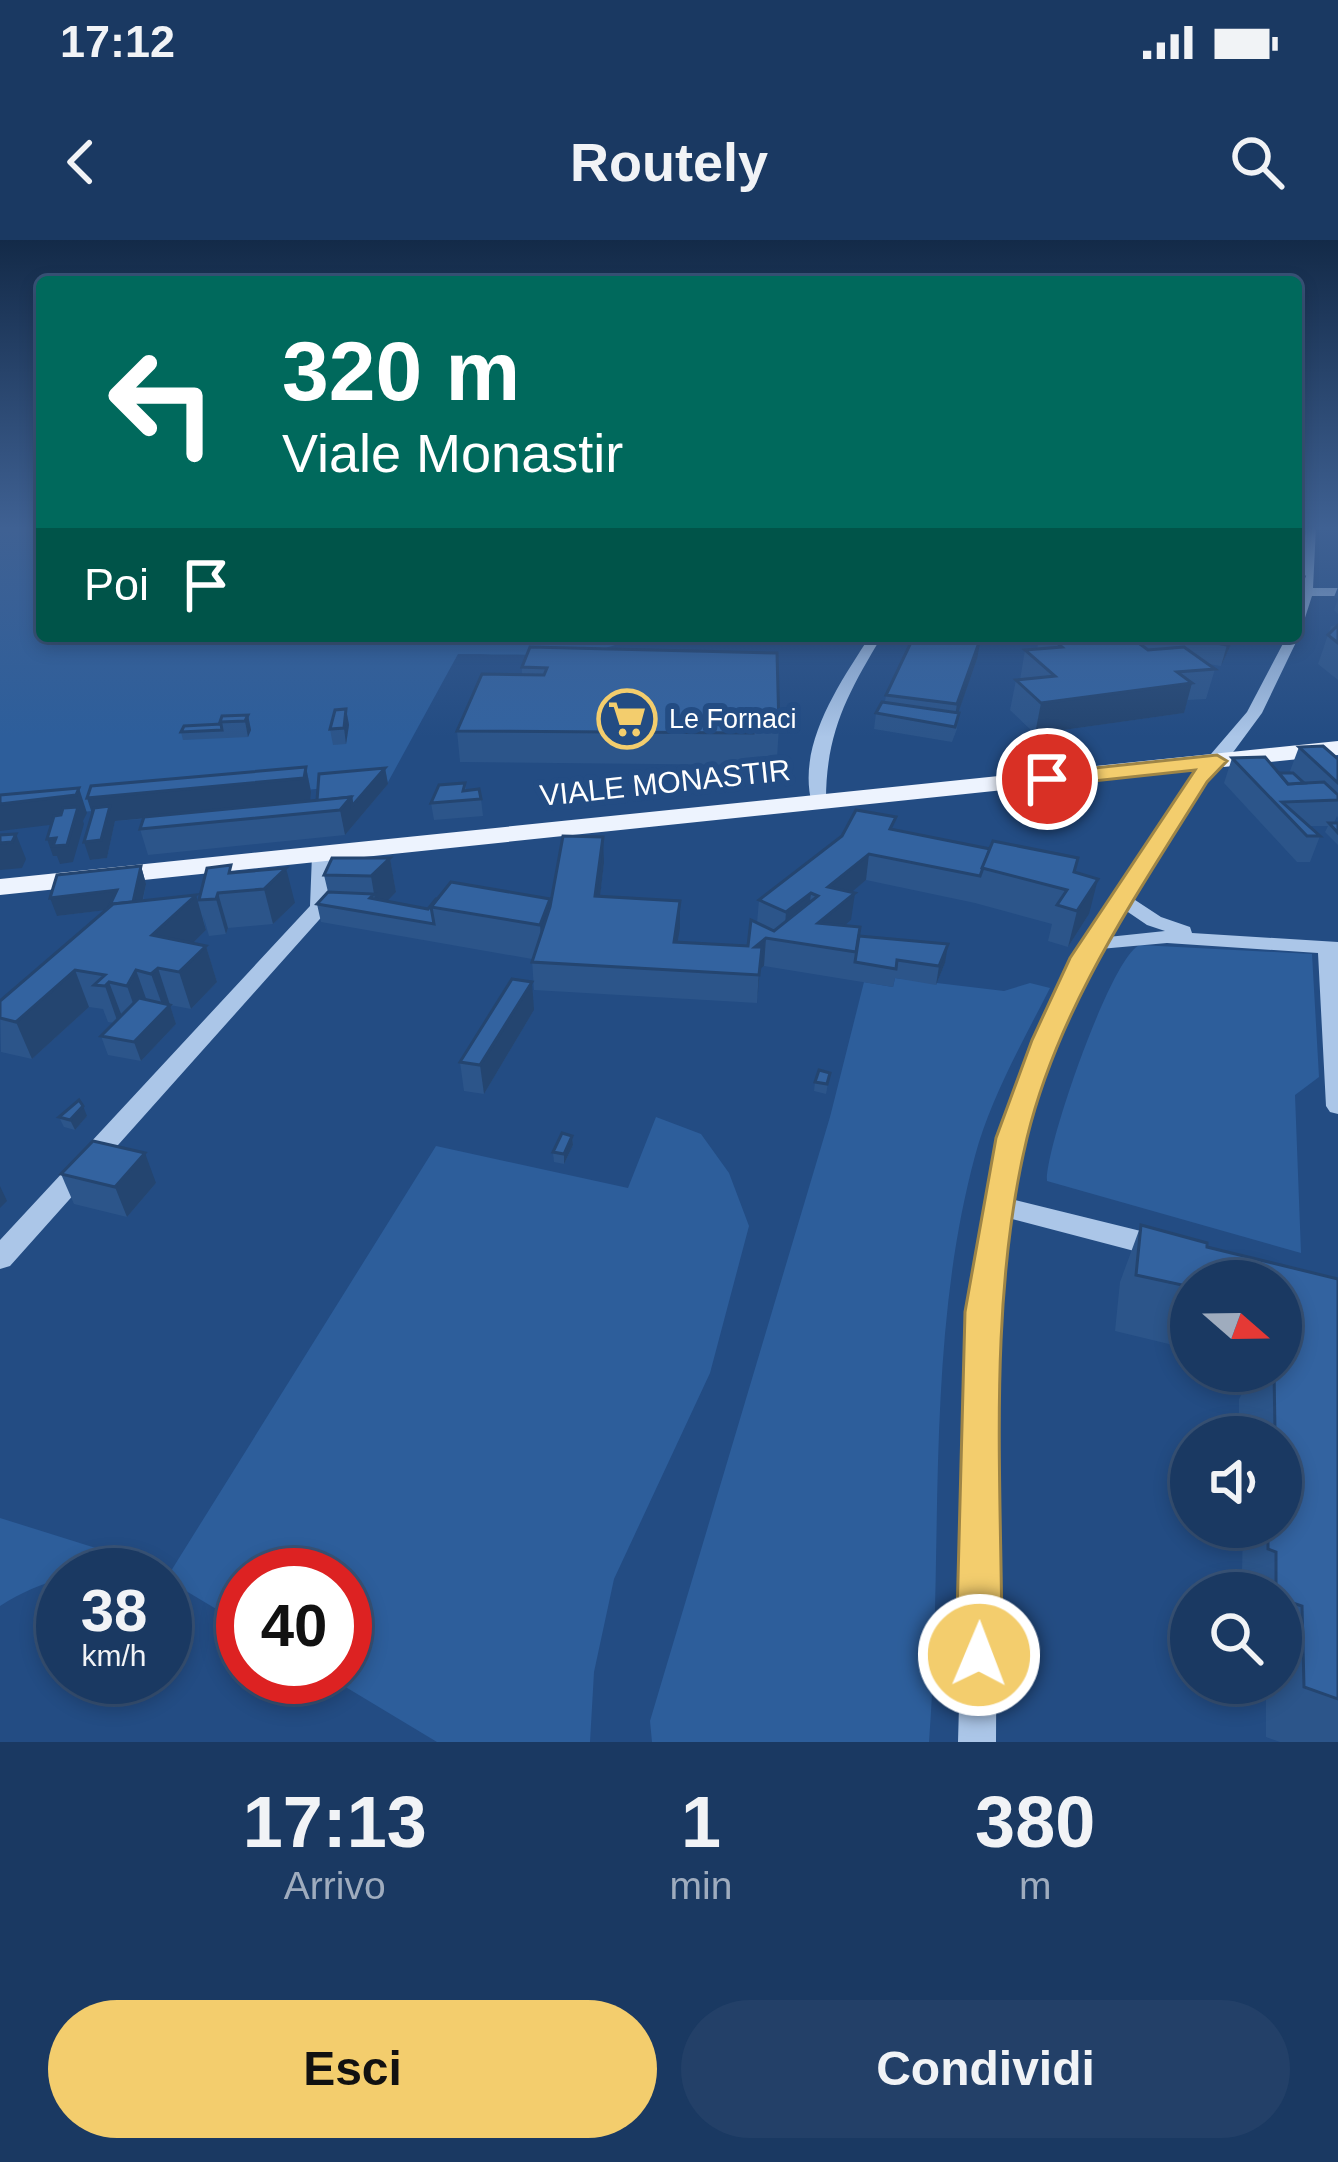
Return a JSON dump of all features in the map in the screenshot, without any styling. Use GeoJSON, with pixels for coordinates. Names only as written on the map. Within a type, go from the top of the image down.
{"type":"FeatureCollection","features":[{"type":"Feature","properties":{"kind":"main road","name":"VIALE MONASTIR"},"geometry":{"type":"LineString","coordinates":[[0,887],[1338,748]]}},
{"type":"Feature","properties":{"kind":"street"},"geometry":{"type":"LineString","coordinates":[[818,800],[820,734],[872,642]]}},
{"type":"Feature","properties":{"kind":"street"},"geometry":{"type":"LineString","coordinates":[[977,1742],[984,1312],[1012,1138],[1046,1040],[1094,944],[1198,778],[1217,761],[1272,684],[1290,642]]}},
{"type":"Feature","properties":{"kind":"street"},"geometry":{"type":"LineString","coordinates":[[0,1258],[320,907],[321,855]]}},
{"type":"Feature","properties":{"kind":"street"},"geometry":{"type":"LineString","coordinates":[[1120,899],[1154,921],[1207,938]]}},
{"type":"Feature","properties":{"kind":"street"},"geometry":{"type":"LineString","coordinates":[[1094,944],[1138,938],[1207,938],[1333,947],[1338,1106]]}},
{"type":"Feature","properties":{"kind":"street"},"geometry":{"type":"LineString","coordinates":[[999,1206],[1193,1255]]}},
{"type":"Feature","properties":{"kind":"shaded area"},"geometry":{"type":"Polygon","coordinates":[[[0,597],[36,597],[36,642],[620,642],[574,653],[458,654],[388,782],[0,820],[0,597]]]}},
{"type":"Feature","properties":{"kind":"shaded area"},"geometry":{"type":"Polygon","coordinates":[[[1140,945],[1312,954],[1319,1077],[1295,1095],[1301,1253],[1047,1181],[1057,1131],[1082,1054],[1113,981],[1140,945]]]}},
{"type":"Feature","properties":{"kind":"shaded area"},"geometry":{"type":"Polygon","coordinates":[[[895,978],[1004,991],[1030,983],[1050,988],[989,1113],[959,1228],[942,1374],[929,1742],[652,1742],[650,1721],[830,1117],[864,982],[893,987],[895,978]]]}},
{"type":"Feature","properties":{"kind":"shaded area"},"geometry":{"type":"Polygon","coordinates":[[[656,1117],[701,1134],[729,1173],[749,1226],[710,1373],[614,1579],[594,1672],[590,1742],[437,1742],[372,1703],[372,1548],[216,1548],[216,1609],[192,1595],[192,1548],[185,1548],[436,1146],[628,1188],[656,1117]]]}},
{"type":"Feature","properties":{"kind":"shaded area"},"geometry":{"type":"Polygon","coordinates":[[[0,1518],[96,1548],[36,1548],[36,1588],[0,1606],[0,1518]]]}},
{"type":"Feature","properties":{"kind":"building"},"geometry":{"type":"Polygon","coordinates":[[[911,642],[979,642],[957,704],[886,695],[911,642]]]}},
{"type":"Feature","properties":{"kind":"building"},"geometry":{"type":"Polygon","coordinates":[[[1056,642],[1137,642],[1148,650],[1184,647],[1215,669],[1177,672],[1192,683],[1041,703],[1016,680],[1055,676],[1025,650],[1062,647],[1056,642]]]}},
{"type":"Feature","properties":{"kind":"building"},"geometry":{"type":"Polygon","coordinates":[[[530,647],[777,653],[779,727],[753,726],[753,733],[457,731],[482,674],[544,675],[547,668],[522,667],[530,647]]]}},
{"type":"Feature","properties":{"kind":"building"},"geometry":{"type":"Polygon","coordinates":[[[882,702],[959,713],[955,727],[876,713],[882,702]]]}},
{"type":"Feature","properties":{"kind":"building"},"geometry":{"type":"Polygon","coordinates":[[[346,709],[344,728],[330,729],[335,710],[346,709]]]}},
{"type":"Feature","properties":{"kind":"building"},"geometry":{"type":"Polygon","coordinates":[[[248,715],[245,721],[220,722],[222,716],[248,715]]]}},
{"type":"Feature","properties":{"kind":"building"},"geometry":{"type":"Polygon","coordinates":[[[221,724],[222,730],[181,732],[184,726],[221,724]]]}},
{"type":"Feature","properties":{"kind":"building"},"geometry":{"type":"Polygon","coordinates":[[[1323,746],[1338,759],[1338,783],[1299,747],[1323,746]]]}},
{"type":"Feature","properties":{"kind":"building"},"geometry":{"type":"Polygon","coordinates":[[[1265,757],[1288,784],[1324,782],[1338,795],[1338,800],[1282,802],[1320,836],[1307,836],[1232,758],[1265,757]]]}},
{"type":"Feature","properties":{"kind":"building"},"geometry":{"type":"Polygon","coordinates":[[[306,767],[304,778],[87,798],[91,786],[306,767]]]}},
{"type":"Feature","properties":{"kind":"building"},"geometry":{"type":"Polygon","coordinates":[[[385,768],[352,806],[351,797],[317,801],[319,774],[385,768]]]}},
{"type":"Feature","properties":{"kind":"building"},"geometry":{"type":"Polygon","coordinates":[[[1279,773],[1293,773],[1304,783],[1288,784],[1279,773]]]}},
{"type":"Feature","properties":{"kind":"building"},"geometry":{"type":"Polygon","coordinates":[[[465,783],[463,791],[479,789],[481,799],[431,803],[439,785],[465,783]]]}},
{"type":"Feature","properties":{"kind":"building"},"geometry":{"type":"Polygon","coordinates":[[[79,788],[76,795],[0,804],[0,795],[79,788]]]}},
{"type":"Feature","properties":{"kind":"building"},"geometry":{"type":"Polygon","coordinates":[[[351,797],[340,810],[140,829],[144,817],[351,797]]]}},
{"type":"Feature","properties":{"kind":"building"},"geometry":{"type":"Polygon","coordinates":[[[110,806],[101,840],[84,842],[94,808],[110,806]]]}},
{"type":"Feature","properties":{"kind":"building"},"geometry":{"type":"Polygon","coordinates":[[[78,807],[67,845],[53,846],[56,838],[47,839],[54,816],[61,815],[63,808],[78,807]]]}},
{"type":"Feature","properties":{"kind":"building"},"geometry":{"type":"Polygon","coordinates":[[[856,810],[896,817],[890,829],[990,849],[980,876],[869,854],[828,887],[855,893],[818,923],[860,927],[856,952],[766,938],[755,947],[762,947],[759,975],[532,962],[550,907],[563,836],[603,837],[595,896],[680,901],[674,942],[748,946],[751,920],[774,931],[818,896],[811,893],[786,912],[759,900],[842,836],[856,810]]]}},
{"type":"Feature","properties":{"kind":"building"},"geometry":{"type":"Polygon","coordinates":[[[16,834],[12,842],[0,843],[0,835],[16,834]]]}},
{"type":"Feature","properties":{"kind":"building"},"geometry":{"type":"Polygon","coordinates":[[[993,841],[1078,858],[1074,872],[1098,879],[1077,911],[1057,905],[1067,890],[982,868],[993,841]]]}},
{"type":"Feature","properties":{"kind":"building"},"geometry":{"type":"Polygon","coordinates":[[[332,858],[390,858],[371,876],[324,875],[332,858]]]}},
{"type":"Feature","properties":{"kind":"building"},"geometry":{"type":"Polygon","coordinates":[[[231,865],[229,873],[286,868],[264,889],[218,893],[216,899],[199,900],[207,868],[231,865]]]}},
{"type":"Feature","properties":{"kind":"building"},"geometry":{"type":"Polygon","coordinates":[[[141,866],[133,902],[109,907],[117,890],[50,898],[57,875],[141,866]]]}},
{"type":"Feature","properties":{"kind":"building"},"geometry":{"type":"Polygon","coordinates":[[[451,882],[550,899],[540,925],[431,907],[451,882]]]}},
{"type":"Feature","properties":{"kind":"building"},"geometry":{"type":"Polygon","coordinates":[[[328,892],[374,894],[370,898],[428,909],[437,899],[431,907],[434,924],[317,904],[328,892]]]}},
{"type":"Feature","properties":{"kind":"building"},"geometry":{"type":"Polygon","coordinates":[[[196,895],[152,935],[206,946],[179,972],[136,970],[127,986],[109,982],[105,986],[94,985],[105,975],[75,970],[16,1022],[0,1018],[0,1001],[113,904],[196,895]]]}},
{"type":"Feature","properties":{"kind":"building"},"geometry":{"type":"Polygon","coordinates":[[[859,936],[948,944],[939,966],[897,960],[896,969],[855,962],[859,936]]]}},
{"type":"Feature","properties":{"kind":"building"},"geometry":{"type":"Polygon","coordinates":[[[512,979],[532,982],[480,1065],[460,1062],[512,979]]]}},
{"type":"Feature","properties":{"kind":"building"},"geometry":{"type":"Polygon","coordinates":[[[139,998],[170,1005],[134,1042],[101,1036],[139,998]]]}},
{"type":"Feature","properties":{"kind":"building"},"geometry":{"type":"Polygon","coordinates":[[[819,1070],[830,1073],[827,1084],[815,1082],[819,1070]]]}},
{"type":"Feature","properties":{"kind":"building"},"geometry":{"type":"Polygon","coordinates":[[[79,1100],[83,1106],[70,1120],[59,1117],[79,1100]]]}},
{"type":"Feature","properties":{"kind":"building"},"geometry":{"type":"Polygon","coordinates":[[[562,1133],[572,1136],[564,1154],[553,1152],[562,1133]]]}},
{"type":"Feature","properties":{"kind":"building"},"geometry":{"type":"Polygon","coordinates":[[[93,1141],[145,1153],[115,1187],[61,1174],[93,1141]]]}},
{"type":"Feature","properties":{"kind":"building"},"geometry":{"type":"Polygon","coordinates":[[[1141,1225],[1260,1260],[1170,1260],[1170,1282],[1136,1275],[1141,1225]]]}},
{"type":"Feature","properties":{"kind":"building"},"geometry":{"type":"Polygon","coordinates":[[[1302,1270],[1338,1279],[1338,1699],[1304,1687],[1302,1572],[1276,1572],[1276,1552],[1268,1549],[1302,1548],[1302,1416],[1275,1416],[1274,1392],[1302,1392],[1302,1270]]]}},
{"type":"Feature","properties":{"kind":"place","name":"Le Fornaci"},"geometry":{"type":"Point","coordinates":[627,719]}},
{"type":"Feature","properties":{"kind":"route"},"geometry":{"type":"LineString","coordinates":[[979,1655],[984,1312],[1012,1138],[1046,1040],[1084,958],[1198,778],[1217,761],[1047,779]]}}]}
